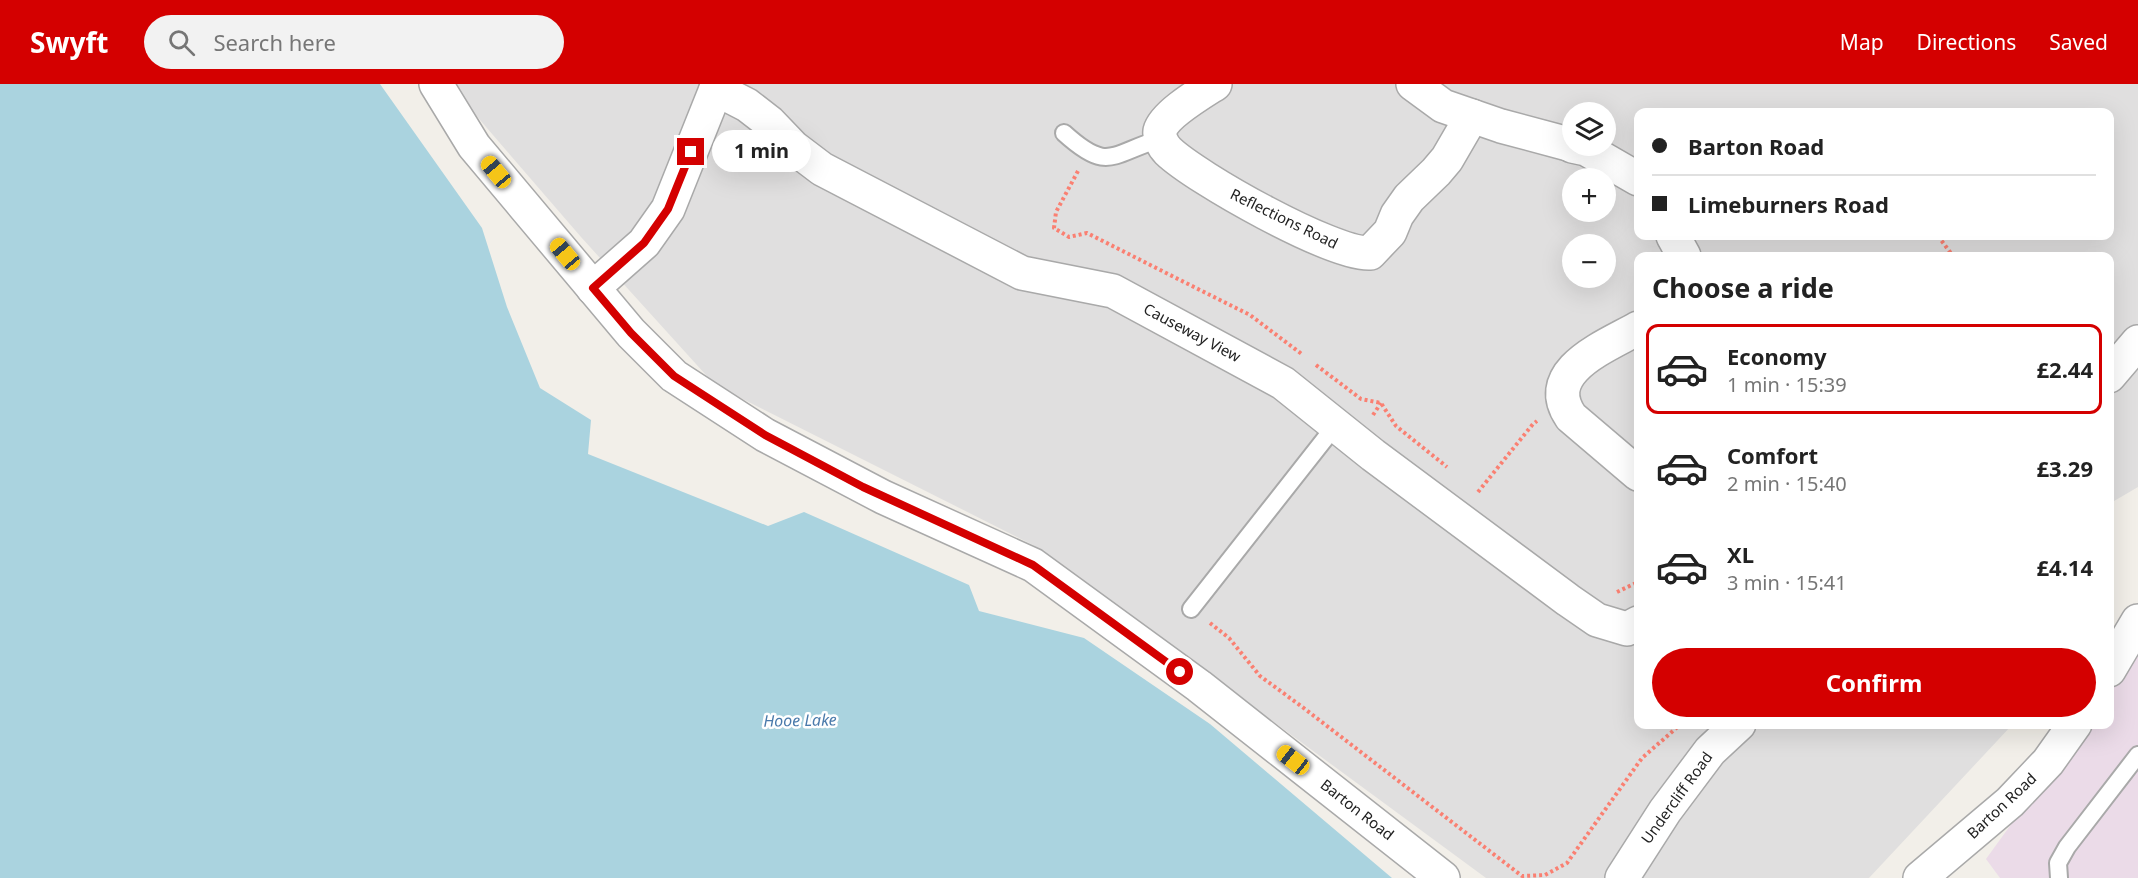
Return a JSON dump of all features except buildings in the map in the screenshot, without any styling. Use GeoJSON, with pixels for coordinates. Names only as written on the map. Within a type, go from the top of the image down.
{"type":"FeatureCollection","features":[{"type":"Feature","properties":{"kind":"street","name":"Barton Road"},"geometry":{"type":"LineString","coordinates":[[436,84],[474,146],[631,333],[674,376],[765,435],[863,487],[1033,565],[1199,686],[1443,878]]}},
{"type":"Feature","properties":{"kind":"street"},"geometry":{"type":"LineString","coordinates":[[1160,139],[1160,129],[1175,112],[1215,84]]}},
{"type":"Feature","properties":{"kind":"street"},"geometry":{"type":"LineString","coordinates":[[1413,84],[1443,106],[1501,126],[1562,142]]}},
{"type":"Feature","properties":{"kind":"street"},"geometry":{"type":"LineString","coordinates":[[593,288],[644,243],[668,209],[717,87]]}},
{"type":"Feature","properties":{"kind":"street","name":"Causeway View"},"geometry":{"type":"LineString","coordinates":[[717,87],[747,105],[769,122],[793,147],[822,169],[1022,273],[1113,291],[1283,383],[1335,426],[1597,620],[1627,629],[1634,625]]}},
{"type":"Feature","properties":{"kind":"street","name":"Reflections Road"},"geometry":{"type":"LineString","coordinates":[[1160,139],[1166,150],[1194,172],[1323,241],[1360,254],[1370,253],[1390,232],[1397,215],[1409,198],[1446,159],[1472,116]]}},
{"type":"Feature","properties":{"kind":"street"},"geometry":{"type":"LineString","coordinates":[[1598,156],[1634,177]]}},
{"type":"Feature","properties":{"kind":"street"},"geometry":{"type":"LineString","coordinates":[[1634,329],[1577,363],[1563,383],[1564,407],[1584,430],[1634,471]]}},
{"type":"Feature","properties":{"kind":"street"},"geometry":{"type":"LineString","coordinates":[[2114,370],[2138,342]]}},
{"type":"Feature","properties":{"kind":"street"},"geometry":{"type":"LineString","coordinates":[[2114,662],[2138,621]]}},
{"type":"Feature","properties":{"kind":"street","name":"Undercliff Road"},"geometry":{"type":"LineString","coordinates":[[1622,878],[1665,811],[1710,751],[1734,729]]}},
{"type":"Feature","properties":{"kind":"street","name":"Barton Road"},"geometry":{"type":"LineString","coordinates":[[1920,878],[2010,802],[2048,762],[2071,729]]}},
{"type":"Feature","properties":{"kind":"lane"},"geometry":{"type":"LineString","coordinates":[[1064,133],[1094,156],[1108,158],[1160,139]]}},
{"type":"Feature","properties":{"kind":"lane"},"geometry":{"type":"LineString","coordinates":[[1191,609],[1335,426]]}},
{"type":"Feature","properties":{"kind":"lane"},"geometry":{"type":"LineString","coordinates":[[2059,878],[2058,863],[2067,847],[2138,755]]}},
{"type":"Feature","properties":{"kind":"path"},"geometry":{"type":"LineString","coordinates":[[1478,492],[1533,424],[1564,407]]}},
{"type":"Feature","properties":{"kind":"path"},"geometry":{"type":"LineString","coordinates":[[1191,609],[1229,638],[1260,676],[1522,876],[1545,875],[1568,863],[1642,758],[1675,729]]}},
{"type":"Feature","properties":{"kind":"shaded area"},"geometry":{"type":"Polygon","coordinates":[[[449,84],[2138,84],[2138,487],[2114,501],[2114,252],[1634,252],[1634,729],[2008,729],[1869,878],[1486,878],[1033,545],[715,385],[581,237],[449,84]]]}},
{"type":"Feature","properties":{"kind":"shaded area"},"geometry":{"type":"Polygon","coordinates":[[[2138,648],[2138,878],[2000,878],[1986,859],[2080,729],[2114,729],[2114,681],[2138,648]]]}},
{"type":"Feature","properties":{"kind":"water","name":"Hooe Lake"},"geometry":{"type":"Polygon","coordinates":[[[0,84],[380,84],[482,228],[507,307],[540,388],[591,420],[588,454],[768,526],[804,512],[969,585],[979,611],[1084,638],[1210,724],[1392,878],[0,878],[0,84]]]}},
{"type":"Feature","properties":{"kind":"route"},"geometry":{"type":"LineString","coordinates":[[691,152],[668,209],[644,243],[593,288],[631,333],[674,376],[765,435],[883,497],[1033,565],[1180,672]]}}]}
